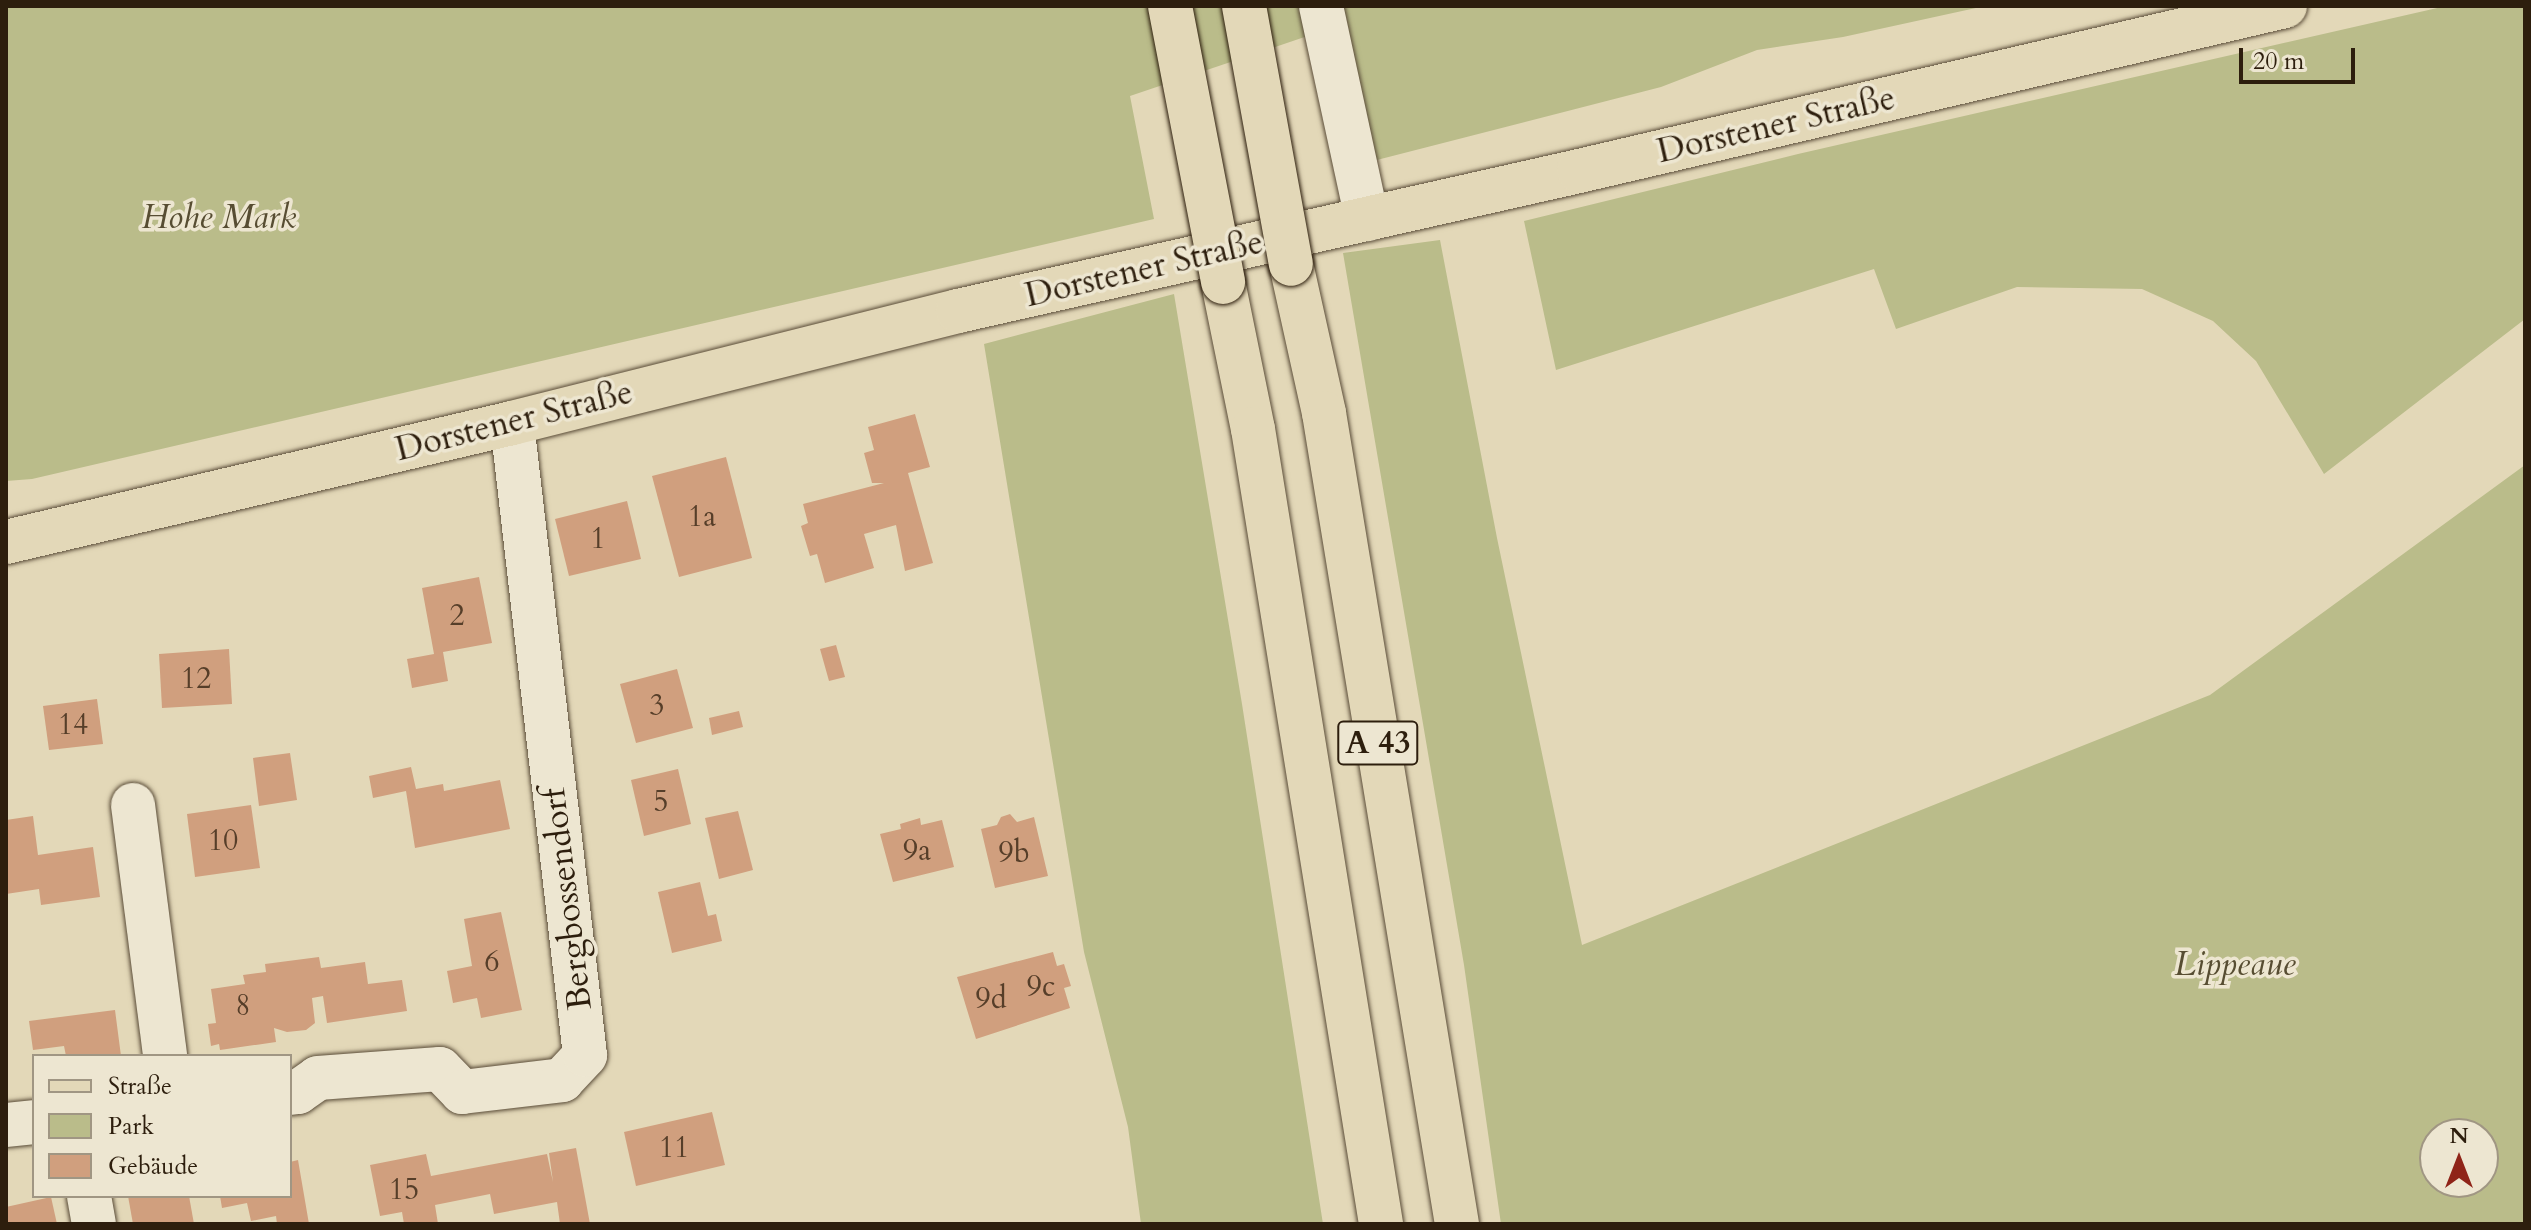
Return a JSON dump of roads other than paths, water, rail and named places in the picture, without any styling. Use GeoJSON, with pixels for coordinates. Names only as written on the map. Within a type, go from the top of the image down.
{"type":"FeatureCollection","features":[{"type":"Feature","properties":{"kind":"main road","name":"A 43"},"geometry":{"type":"LineString","coordinates":[[1170,6],[1253,429],[1381,1224]]}},
{"type":"Feature","properties":{"kind":"main road","name":"A 43"},"geometry":{"type":"LineString","coordinates":[[1244,6],[1291,264],[1324,413],[1457,1224]]}},
{"type":"Feature","properties":{"kind":"main road","name":"Dorstener Straße"},"geometry":{"type":"LineString","coordinates":[[6,542],[512,423],[958,311],[2285,6]]}},
{"type":"Feature","properties":{"kind":"street"},"geometry":{"type":"LineString","coordinates":[[1321,6],[1367,219]]}},
{"type":"Feature","properties":{"kind":"street","name":"Bergbossendorf"},"geometry":{"type":"LineString","coordinates":[[292,1093],[318,1078],[440,1069],[462,1092],[562,1080],[585,1055],[512,423]]}},
{"type":"Feature","properties":{"kind":"street"},"geometry":{"type":"LineString","coordinates":[[133,805],[165,1054]]}},
{"type":"Feature","properties":{"kind":"street"},"geometry":{"type":"LineString","coordinates":[[6,1125],[32,1122]]}},
{"type":"Feature","properties":{"kind":"street"},"geometry":{"type":"LineString","coordinates":[[89,1198],[94,1224]]}},
{"type":"Feature","properties":{"kind":"park label","name":"Hohe Mark"},"geometry":{"type":"Point","coordinates":[219,218]}},
{"type":"Feature","properties":{"kind":"park label","name":"Lippeaue"},"geometry":{"type":"Point","coordinates":[2235,965]}}]}
